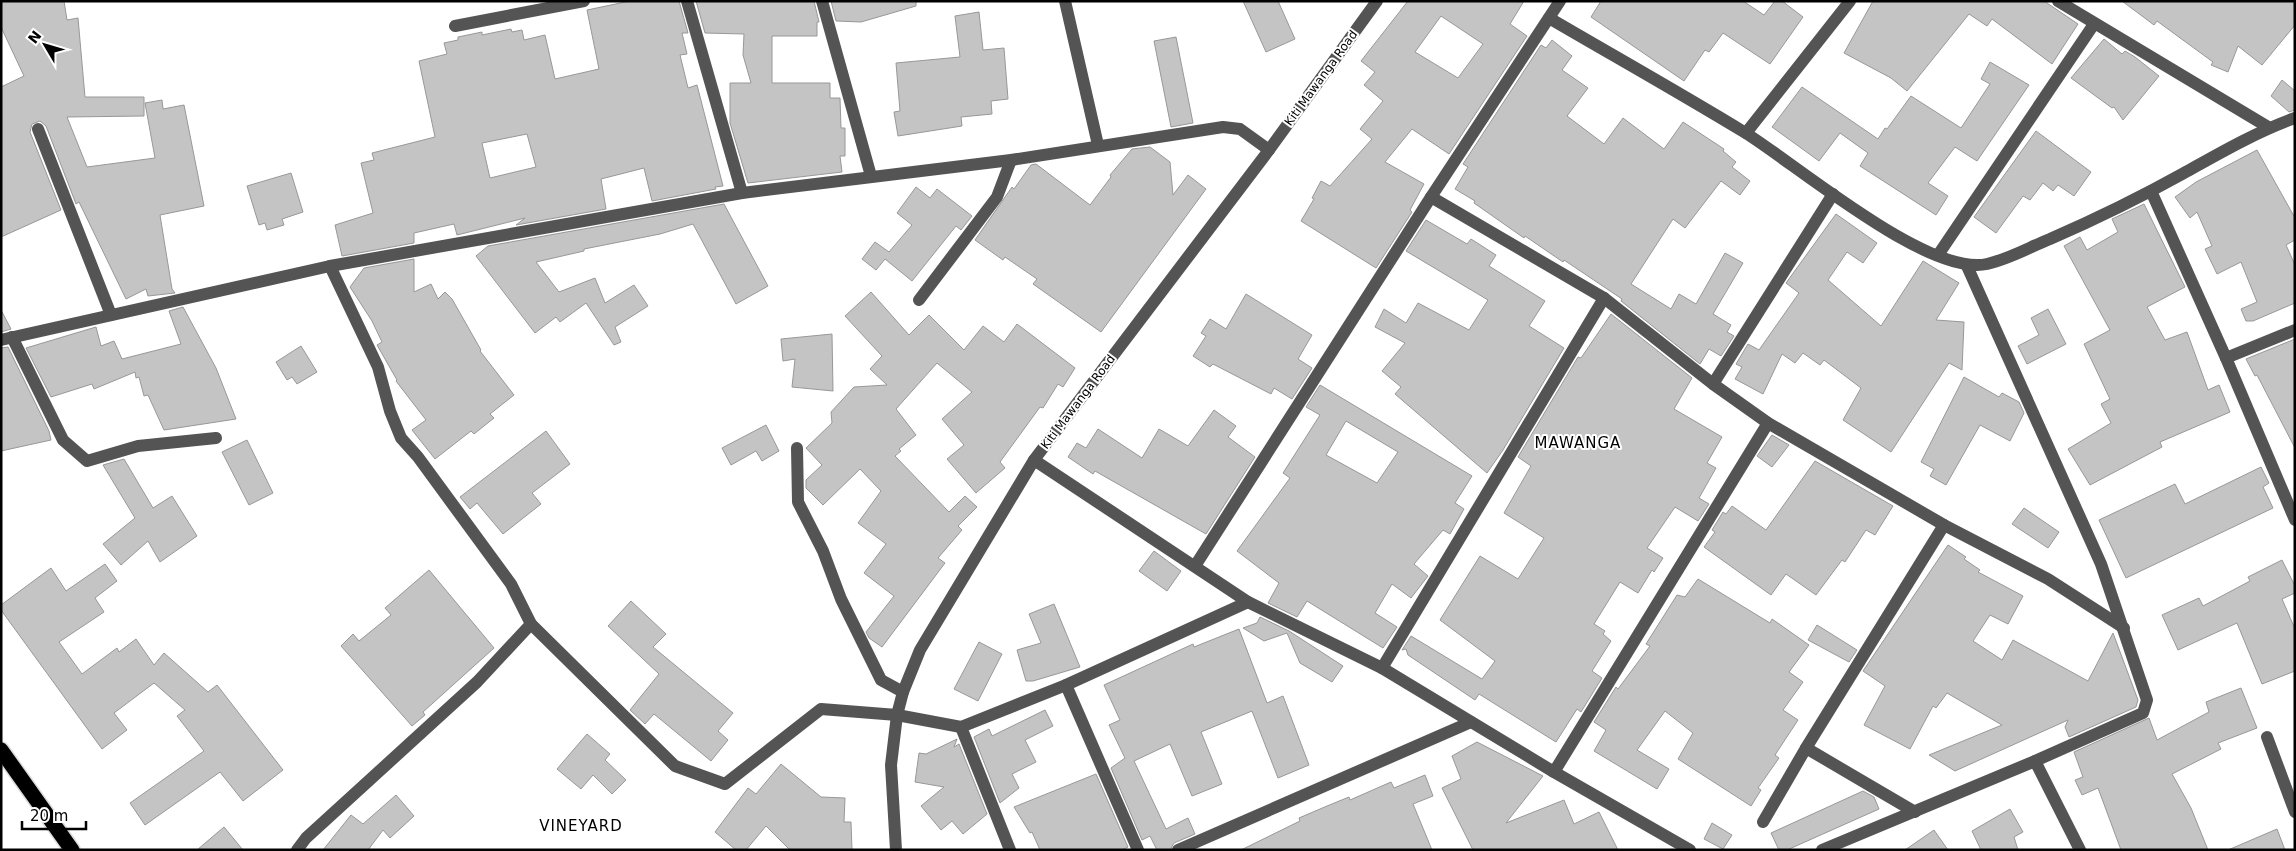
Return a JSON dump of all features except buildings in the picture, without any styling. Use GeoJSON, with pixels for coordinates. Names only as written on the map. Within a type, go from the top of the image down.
{"type":"FeatureCollection","features":[{"type":"Feature","properties":{"kind":"highway"},"geometry":{"type":"LineString","coordinates":[[1,750],[72,850]]}},
{"type":"Feature","properties":{"kind":"street"},"geometry":{"type":"LineString","coordinates":[[455,26],[584,1]]}},
{"type":"Feature","properties":{"kind":"street"},"geometry":{"type":"LineString","coordinates":[[686,1],[742,193]]}},
{"type":"Feature","properties":{"kind":"street"},"geometry":{"type":"LineString","coordinates":[[822,1],[871,176]]}},
{"type":"Feature","properties":{"kind":"street"},"geometry":{"type":"LineString","coordinates":[[1065,1],[1098,145]]}},
{"type":"Feature","properties":{"kind":"street","name":"Kiti Mawanga Road"},"geometry":{"type":"LineString","coordinates":[[896,850],[891,765],[897,715],[903,692],[920,650],[1034,460],[1269,150],[1376,1]]}},
{"type":"Feature","properties":{"kind":"street"},"geometry":{"type":"LineString","coordinates":[[1195,566],[1560,1]]}},
{"type":"Feature","properties":{"kind":"street"},"geometry":{"type":"LineString","coordinates":[[1746,133],[1850,1]]}},
{"type":"Feature","properties":{"kind":"street"},"geometry":{"type":"LineString","coordinates":[[2058,1],[2268,127]]}},
{"type":"Feature","properties":{"kind":"street"},"geometry":{"type":"LineString","coordinates":[[1549,18],[1746,133],[1833,194],[1910,243],[1938,256],[1967,266],[2001,260],[2151,191],[2268,127],[2295,118]]}},
{"type":"Feature","properties":{"kind":"street"},"geometry":{"type":"LineString","coordinates":[[1938,256],[2094,24]]}},
{"type":"Feature","properties":{"kind":"street"},"geometry":{"type":"LineString","coordinates":[[216,438],[138,446],[87,461],[63,440],[7,338],[330,266],[742,193],[1012,160],[1098,145],[1224,127],[1240,129],[1269,150]]}},
{"type":"Feature","properties":{"kind":"street"},"geometry":{"type":"LineString","coordinates":[[38,129],[111,315]]}},
{"type":"Feature","properties":{"kind":"street"},"geometry":{"type":"LineString","coordinates":[[919,300],[997,197],[1012,160]]}},
{"type":"Feature","properties":{"kind":"street"},"geometry":{"type":"LineString","coordinates":[[2151,191],[2226,358],[2295,520]]}},
{"type":"Feature","properties":{"kind":"street"},"geometry":{"type":"LineString","coordinates":[[1713,384],[1833,194]]}},
{"type":"Feature","properties":{"kind":"street"},"geometry":{"type":"LineString","coordinates":[[1432,197],[1604,298],[1713,384],[1768,424],[1944,525],[2048,579],[2124,628]]}},
{"type":"Feature","properties":{"kind":"street"},"geometry":{"type":"LineString","coordinates":[[330,266],[378,367],[390,411],[401,438],[418,457],[511,584],[530,624],[675,766],[725,784],[821,709],[897,715],[961,727],[1066,685],[1248,602]]}},
{"type":"Feature","properties":{"kind":"street"},"geometry":{"type":"LineString","coordinates":[[1822,850],[2035,761],[2143,713],[2147,700],[2124,628],[2093,546],[1967,266]]}},
{"type":"Feature","properties":{"kind":"street"},"geometry":{"type":"LineString","coordinates":[[1382,668],[1604,298]]}},
{"type":"Feature","properties":{"kind":"street"},"geometry":{"type":"LineString","coordinates":[[2226,358],[2295,330]]}},
{"type":"Feature","properties":{"kind":"street"},"geometry":{"type":"LineString","coordinates":[[1554,772],[1768,424]]}},
{"type":"Feature","properties":{"kind":"street"},"geometry":{"type":"LineString","coordinates":[[797,448],[798,502],[881,680],[903,692]]}},
{"type":"Feature","properties":{"kind":"street"},"geometry":{"type":"LineString","coordinates":[[1034,460],[1248,602],[1382,668],[1554,772],[1690,850]]}},
{"type":"Feature","properties":{"kind":"street"},"geometry":{"type":"LineString","coordinates":[[1764,822],[1806,748],[1944,525]]}},
{"type":"Feature","properties":{"kind":"street"},"geometry":{"type":"LineString","coordinates":[[297,850],[306,838],[477,682],[530,624]]}},
{"type":"Feature","properties":{"kind":"street"},"geometry":{"type":"LineString","coordinates":[[1066,685],[1138,850]]}},
{"type":"Feature","properties":{"kind":"street"},"geometry":{"type":"LineString","coordinates":[[1178,850],[1471,722]]}},
{"type":"Feature","properties":{"kind":"street"},"geometry":{"type":"LineString","coordinates":[[961,727],[1010,850]]}},
{"type":"Feature","properties":{"kind":"street"},"geometry":{"type":"LineString","coordinates":[[2268,737],[2295,812]]}},
{"type":"Feature","properties":{"kind":"street"},"geometry":{"type":"LineString","coordinates":[[1806,748],[1915,812]]}},
{"type":"Feature","properties":{"kind":"street"},"geometry":{"type":"LineString","coordinates":[[2035,761],[2080,850]]}},
{"type":"Feature","properties":{"kind":"district","name":"MAWANGA"},"geometry":{"type":"Point","coordinates":[1578,443]}},
{"type":"Feature","properties":{"kind":"district","name":"VINEYARD"},"geometry":{"type":"Point","coordinates":[581,826]}}]}
